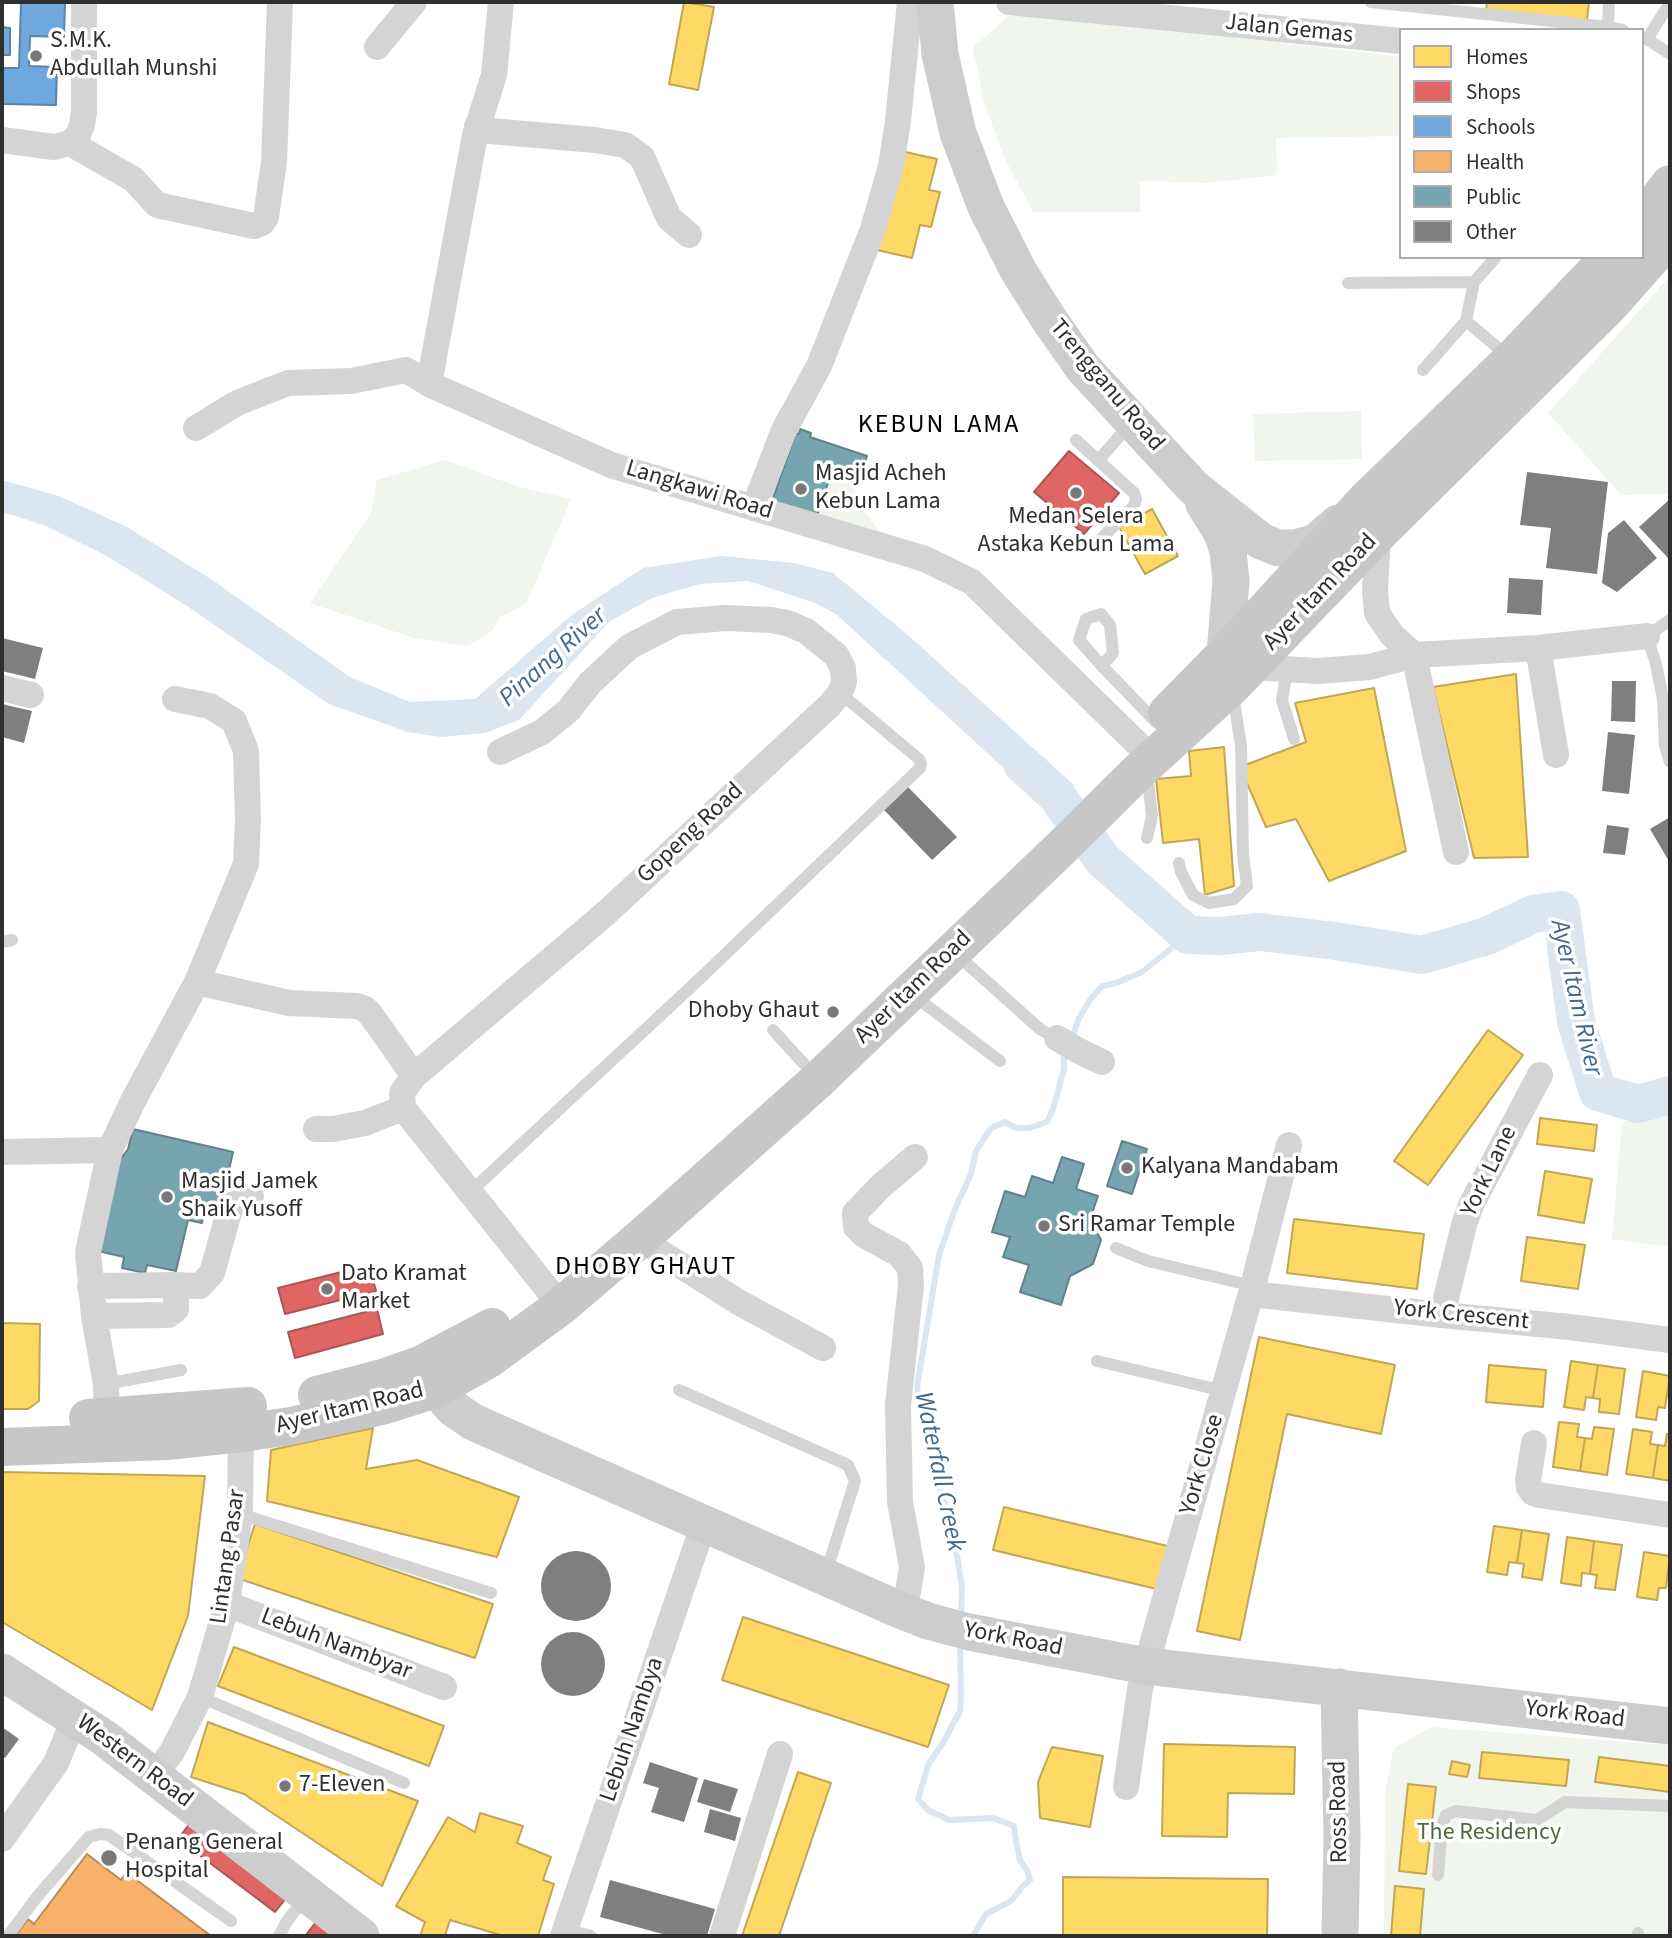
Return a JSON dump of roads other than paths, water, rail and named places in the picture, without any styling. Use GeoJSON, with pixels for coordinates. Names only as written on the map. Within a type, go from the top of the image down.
{"type":"FeatureCollection","features":[{"type":"Feature","properties":{"kind":"main road"},"geometry":{"type":"LineString","coordinates":[[1644,217],[1670,184]]}},
{"type":"Feature","properties":{"kind":"main road","name":"Ayer Itam Road"},"geometry":{"type":"LineString","coordinates":[[1372,517],[1609,306],[1670,237]]}},
{"type":"Feature","properties":{"kind":"main road","name":"Ayer Itam Road"},"geometry":{"type":"LineString","coordinates":[[2,1447],[167,1441],[383,1378],[428,1377],[489,1359],[560,1307],[817,1081],[910,993],[1134,761],[1249,669],[1372,517],[1511,360],[1607,259]]}},
{"type":"Feature","properties":{"kind":"main road","name":"Ayer Itam Road"},"geometry":{"type":"LineString","coordinates":[[428,1377],[484,1333],[549,1291],[1051,844]]}},
{"type":"Feature","properties":{"kind":"main road","name":"Ayer Itam Road"},"geometry":{"type":"LineString","coordinates":[[2,1422],[106,1401],[241,1420]]}},
{"type":"Feature","properties":{"kind":"street"},"geometry":{"type":"LineString","coordinates":[[2,140],[54,147],[70,143],[78,135],[84,112],[84,2]]}},
{"type":"Feature","properties":{"kind":"street"},"geometry":{"type":"LineString","coordinates":[[70,143],[134,179],[158,205],[254,226],[262,223],[266,217],[274,162],[280,2]]}},
{"type":"Feature","properties":{"kind":"street"},"geometry":{"type":"LineString","coordinates":[[377,47],[414,2]]}},
{"type":"Feature","properties":{"kind":"street"},"geometry":{"type":"LineString","coordinates":[[429,384],[477,126],[494,75],[501,2]]}},
{"type":"Feature","properties":{"kind":"street"},"geometry":{"type":"LineString","coordinates":[[754,508],[784,430],[819,366],[873,229],[891,166],[910,2]]}},
{"type":"Feature","properties":{"kind":"street","name":"Trengganu Road"},"geometry":{"type":"LineString","coordinates":[[934,2],[940,54],[958,134],[986,207],[1018,270],[1083,368],[1194,488],[1261,541],[1278,548],[1296,548],[1372,517]]}},
{"type":"Feature","properties":{"kind":"street","name":"Jalan Gemas"},"geometry":{"type":"LineString","coordinates":[[1009,2],[1399,41]]}},
{"type":"Feature","properties":{"kind":"street"},"geometry":{"type":"LineString","coordinates":[[477,126],[490,131],[625,145],[642,157],[670,218],[689,235]]}},
{"type":"Feature","properties":{"kind":"street","name":"Langkawi Road"},"geometry":{"type":"LineString","coordinates":[[196,428],[237,403],[288,383],[351,382],[406,370],[429,384],[611,465],[925,559],[972,582],[1134,761]]}},
{"type":"Feature","properties":{"kind":"street","name":"Trengganu Road"},"geometry":{"type":"LineString","coordinates":[[1194,488],[1222,533],[1228,551],[1231,581],[1249,669]]}},
{"type":"Feature","properties":{"kind":"street"},"geometry":{"type":"LineString","coordinates":[[1372,517],[1377,613],[1392,635],[1414,655],[1456,852]]}},
{"type":"Feature","properties":{"kind":"street"},"geometry":{"type":"LineString","coordinates":[[500,752],[542,732],[568,711],[590,683],[629,647],[677,622],[726,618],[787,623],[806,632],[836,655],[843,668],[844,682],[840,694]]}},
{"type":"Feature","properties":{"kind":"street"},"geometry":{"type":"LineString","coordinates":[[1249,669],[1318,671],[1370,667],[1414,655],[1538,648],[1647,636]]}},
{"type":"Feature","properties":{"kind":"street"},"geometry":{"type":"LineString","coordinates":[[1538,648],[1556,755]]}},
{"type":"Feature","properties":{"kind":"street"},"geometry":{"type":"LineString","coordinates":[[2,688],[31,695]]}},
{"type":"Feature","properties":{"kind":"street","name":"Gopeng Road"},"geometry":{"type":"LineString","coordinates":[[414,1076],[605,914],[840,694]]}},
{"type":"Feature","properties":{"kind":"street"},"geometry":{"type":"LineString","coordinates":[[106,1401],[88,1252],[110,1150],[133,1101],[197,982],[246,864],[246,751],[234,721],[210,706],[175,699]]}},
{"type":"Feature","properties":{"kind":"street"},"geometry":{"type":"LineString","coordinates":[[197,982],[289,1003],[357,1006],[365,1009],[414,1076],[402,1093],[403,1108],[549,1291]]}},
{"type":"Feature","properties":{"kind":"street","name":"York Lane"},"geometry":{"type":"LineString","coordinates":[[1442,1315],[1471,1205],[1540,1075]]}},
{"type":"Feature","properties":{"kind":"street"},"geometry":{"type":"LineString","coordinates":[[316,1129],[334,1129],[365,1123],[403,1108]]}},
{"type":"Feature","properties":{"kind":"street","name":"York Close"},"geometry":{"type":"LineString","coordinates":[[1126,1787],[1140,1689],[1225,1391],[1289,1146]]}},
{"type":"Feature","properties":{"kind":"street"},"geometry":{"type":"LineString","coordinates":[[2,1152],[110,1150]]}},
{"type":"Feature","properties":{"kind":"street"},"geometry":{"type":"LineString","coordinates":[[914,1616],[908,1592],[912,1567],[900,1502],[898,1405],[911,1285],[910,1268],[899,1254],[864,1235],[856,1227],[855,1213],[915,1157]]}},
{"type":"Feature","properties":{"kind":"street"},"geometry":{"type":"LineString","coordinates":[[90,1286],[200,1286],[212,1273],[231,1205],[251,1196]]}},
{"type":"Feature","properties":{"kind":"street"},"geometry":{"type":"LineString","coordinates":[[642,1237],[658,1251],[740,1303],[823,1348]]}},
{"type":"Feature","properties":{"kind":"street"},"geometry":{"type":"LineString","coordinates":[[94,1316],[168,1315],[176,1309],[176,1285]]}},
{"type":"Feature","properties":{"kind":"street","name":"York Crescent"},"geometry":{"type":"LineString","coordinates":[[1252,1290],[1442,1315],[1670,1340]]}},
{"type":"Feature","properties":{"kind":"street","name":"York Road"},"geometry":{"type":"LineString","coordinates":[[428,1377],[454,1409],[473,1422],[914,1616],[969,1632],[1146,1666],[1670,1726]]}},
{"type":"Feature","properties":{"kind":"street","name":"Lintang Pasar"},"geometry":{"type":"LineString","coordinates":[[153,1776],[172,1752],[200,1696],[228,1604],[240,1514],[241,1420]]}},
{"type":"Feature","properties":{"kind":"street"},"geometry":{"type":"LineString","coordinates":[[1534,1443],[1528,1481],[1533,1493],[1670,1515]]}},
{"type":"Feature","properties":{"kind":"street","name":"Lebuh Nambya"},"geometry":{"type":"LineString","coordinates":[[564,1932],[704,1523]]}},
{"type":"Feature","properties":{"kind":"street","name":"Lebuh Nambyar"},"geometry":{"type":"LineString","coordinates":[[228,1604],[444,1686]]}},
{"type":"Feature","properties":{"kind":"street","name":"Western Road"},"geometry":{"type":"LineString","coordinates":[[2,1672],[103,1737],[361,1936]]}},
{"type":"Feature","properties":{"kind":"street","name":"Ross Road"},"geometry":{"type":"LineString","coordinates":[[1339,1687],[1342,1839],[1339,1936]]}},
{"type":"Feature","properties":{"kind":"street"},"geometry":{"type":"LineString","coordinates":[[2,1839],[56,1763],[68,1734],[71,1715]]}},
{"type":"Feature","properties":{"kind":"street"},"geometry":{"type":"LineString","coordinates":[[56,1763],[103,1737]]}},
{"type":"Feature","properties":{"kind":"street"},"geometry":{"type":"LineString","coordinates":[[722,1936],[780,1754]]}},
{"type":"Feature","properties":{"kind":"lane"},"geometry":{"type":"LineString","coordinates":[[1380,2],[1613,28]]}},
{"type":"Feature","properties":{"kind":"lane"},"geometry":{"type":"LineString","coordinates":[[1608,27],[1609,2]]}},
{"type":"Feature","properties":{"kind":"lane"},"geometry":{"type":"LineString","coordinates":[[1670,3],[1644,38],[1670,54]]}},
{"type":"Feature","properties":{"kind":"lane"},"geometry":{"type":"LineString","coordinates":[[1423,370],[1466,321],[1474,282],[1494,259]]}},
{"type":"Feature","properties":{"kind":"lane"},"geometry":{"type":"LineString","coordinates":[[1348,283],[1474,282]]}},
{"type":"Feature","properties":{"kind":"lane"},"geometry":{"type":"LineString","coordinates":[[1466,321],[1511,360]]}},
{"type":"Feature","properties":{"kind":"lane"},"geometry":{"type":"LineString","coordinates":[[1098,461],[1132,421]]}},
{"type":"Feature","properties":{"kind":"lane"},"geometry":{"type":"LineString","coordinates":[[1076,440],[1134,492],[1136,499],[1134,506],[1099,541]]}},
{"type":"Feature","properties":{"kind":"lane"},"geometry":{"type":"LineString","coordinates":[[1670,621],[1647,636],[1663,699],[1665,746],[1670,762]]}},
{"type":"Feature","properties":{"kind":"lane"},"geometry":{"type":"LineString","coordinates":[[1102,667],[1134,761],[1148,782],[1152,816],[1147,838]]}},
{"type":"Feature","properties":{"kind":"lane"},"geometry":{"type":"LineString","coordinates":[[1249,669],[1282,700],[1294,739]]}},
{"type":"Feature","properties":{"kind":"lane"},"geometry":{"type":"LineString","coordinates":[[1179,863],[1193,895],[1209,904],[1234,899],[1247,886],[1243,854],[1241,746],[1249,669]]}},
{"type":"Feature","properties":{"kind":"lane"},"geometry":{"type":"LineString","coordinates":[[470,1192],[691,987],[919,768],[919,759],[840,694]]}},
{"type":"Feature","properties":{"kind":"lane"},"geometry":{"type":"LineString","coordinates":[[952,951],[1041,1030],[1079,1051]]}},
{"type":"Feature","properties":{"kind":"lane"},"geometry":{"type":"LineString","coordinates":[[910,993],[1000,1061]]}},
{"type":"Feature","properties":{"kind":"lane"},"geometry":{"type":"LineString","coordinates":[[773,1030],[804,1064]]}},
{"type":"Feature","properties":{"kind":"lane"},"geometry":{"type":"LineString","coordinates":[[1116,1248],[1148,1261],[1252,1290]]}},
{"type":"Feature","properties":{"kind":"lane"},"geometry":{"type":"LineString","coordinates":[[1097,1361],[1225,1391]]}},
{"type":"Feature","properties":{"kind":"lane"},"geometry":{"type":"LineString","coordinates":[[106,1401],[181,1370]]}},
{"type":"Feature","properties":{"kind":"lane"},"geometry":{"type":"LineString","coordinates":[[679,1390],[848,1465],[855,1481],[825,1577]]}},
{"type":"Feature","properties":{"kind":"lane"},"geometry":{"type":"LineString","coordinates":[[240,1514],[491,1593]]}},
{"type":"Feature","properties":{"kind":"lane"},"geometry":{"type":"LineString","coordinates":[[200,1696],[404,1783]]}},
{"type":"Feature","properties":{"kind":"lane"},"geometry":{"type":"LineString","coordinates":[[1438,1875],[1442,1826],[1446,1815],[1456,1811],[1537,1820],[1565,1802],[1670,1806]]}},
{"type":"Feature","properties":{"kind":"lane"},"geometry":{"type":"LineString","coordinates":[[8,1936],[36,1898],[89,1837],[100,1834],[109,1835],[231,1921]]}},
{"type":"Feature","properties":{"kind":"lane"},"geometry":{"type":"LineString","coordinates":[[279,1936],[287,1921],[308,1895]]}},
{"type":"Feature","properties":{"kind":"lane"},"geometry":{"type":"LineString","coordinates":[[564,1932],[591,1936]]}},
{"type":"Feature","properties":{"kind":"water","name":"Pinang River"},"geometry":{"type":"Polygon","coordinates":[[[2,480],[59,496],[127,527],[211,579],[350,677],[410,702],[475,699],[573,614],[643,568],[721,556],[794,563],[833,573],[909,636],[1074,785],[1048,809],[836,614],[815,603],[748,581],[700,584],[652,598],[609,622],[519,720],[485,733],[441,737],[408,732],[329,704],[187,606],[105,555],[44,525],[2,512],[2,480]]]}},
{"type":"Feature","properties":{"kind":"waterway","name":"Ayer Itam River"},"geometry":{"type":"LineString","coordinates":[[1022,764],[1056,795],[1103,860],[1188,935],[1220,936],[1260,932],[1422,955],[1487,936],[1533,914],[1561,910],[1576,1022],[1598,1092],[1638,1104],[1670,1095]]}},
{"type":"Feature","properties":{"kind":"waterway","name":"Waterfall Creek"},"geometry":{"type":"LineString","coordinates":[[1072,1038],[1079,1018],[1102,986],[1142,972],[1188,935]]}},
{"type":"Feature","properties":{"kind":"waterway","name":"Waterfall Creek"},"geometry":{"type":"LineString","coordinates":[[961,1619],[962,1588],[958,1561],[945,1504],[931,1461],[917,1387],[939,1255],[971,1174],[976,1151],[991,1128],[1005,1122],[1016,1128],[1029,1128],[1047,1122],[1064,1069],[1066,1051]]}},
{"type":"Feature","properties":{"kind":"waterway","name":"Waterfall Creek"},"geometry":{"type":"LineString","coordinates":[[960,1641],[960,1711],[929,1763],[918,1799],[928,1810],[949,1820],[993,1818],[1014,1826],[1020,1860],[1030,1880],[1011,1901],[986,1914],[973,1936]]}},
{"type":"Feature","properties":{"kind":"place","name":"S.M.K. Abdullah Munshi"},"geometry":{"type":"Point","coordinates":[36,56]}},
{"type":"Feature","properties":{"kind":"place","name":"Masjid Acheh Kebun Lama"},"geometry":{"type":"Point","coordinates":[801,489]}},
{"type":"Feature","properties":{"kind":"place","name":"Medan Selera Astaka Kebun Lama"},"geometry":{"type":"Point","coordinates":[1076,493]}},
{"type":"Feature","properties":{"kind":"place","name":"Dhoby Ghaut"},"geometry":{"type":"Point","coordinates":[833,1012]}},
{"type":"Feature","properties":{"kind":"place","name":"Kalyana Mandabam"},"geometry":{"type":"Point","coordinates":[1127,1168]}},
{"type":"Feature","properties":{"kind":"place","name":"Masjid Jamek Shaik Yusoff"},"geometry":{"type":"Point","coordinates":[167,1197]}},
{"type":"Feature","properties":{"kind":"place","name":"Sri Ramar Temple"},"geometry":{"type":"Point","coordinates":[1044,1226]}},
{"type":"Feature","properties":{"kind":"place","name":"Dato Kramat Market"},"geometry":{"type":"Point","coordinates":[327,1289]}},
{"type":"Feature","properties":{"kind":"place","name":"7-Eleven"},"geometry":{"type":"Point","coordinates":[285,1786]}},
{"type":"Feature","properties":{"kind":"place","name":"Penang General Hospital"},"geometry":{"type":"Point","coordinates":[109,1858]}},
{"type":"Feature","properties":{"kind":"district","name":"KEBUN LAMA"},"geometry":{"type":"Point","coordinates":[939,426]}},
{"type":"Feature","properties":{"kind":"district","name":"DHOBY GHAUT"},"geometry":{"type":"Point","coordinates":[646,1268]}},
{"type":"Feature","properties":{"kind":"park label","name":"The Residency"},"geometry":{"type":"Point","coordinates":[1489,1834]}}]}
